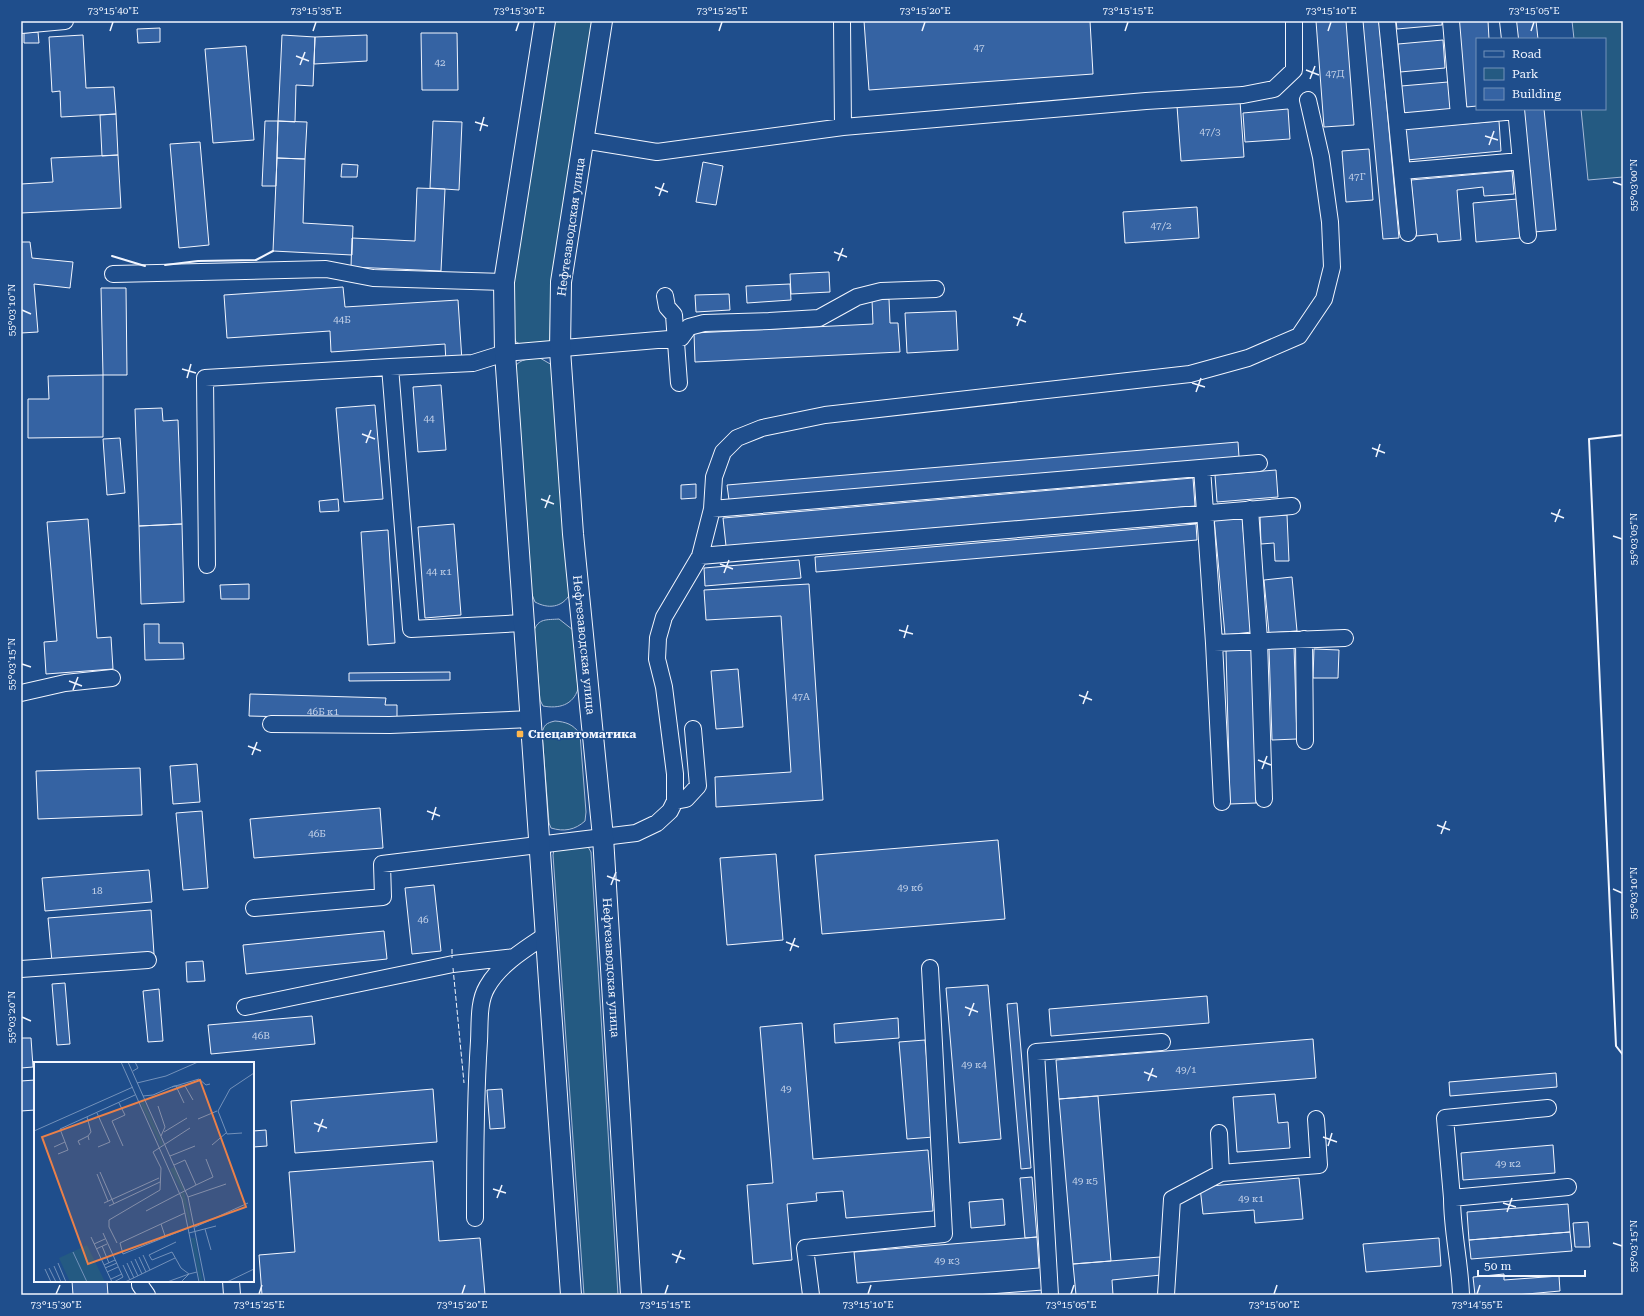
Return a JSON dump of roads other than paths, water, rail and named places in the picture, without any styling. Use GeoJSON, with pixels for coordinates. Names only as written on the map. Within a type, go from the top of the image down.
{"type":"FeatureCollection","features":[{"type":"Feature","properties":{"kind":"main road"},"geometry":{"type":"LineString","coordinates":[[545,21],[504,282],[505,353],[571,1295]]}},
{"type":"Feature","properties":{"kind":"main road","name":"Нефтезаводская улица"},"geometry":{"type":"LineString","coordinates":[[602,21],[561,282],[560,350],[574,534],[603,837],[631,1295]]}},
{"type":"Feature","properties":{"kind":"street"},"geometry":{"type":"LineString","coordinates":[[21,25],[65,21]]}},
{"type":"Feature","properties":{"kind":"street"},"geometry":{"type":"LineString","coordinates":[[842,21],[843,127]]}},
{"type":"Feature","properties":{"kind":"street"},"geometry":{"type":"LineString","coordinates":[[583,140],[657,152],[843,127],[1146,101],[1243,95],[1274,89],[1294,70],[1294,21]]}},
{"type":"Feature","properties":{"kind":"street"},"geometry":{"type":"LineString","coordinates":[[1387,21],[1408,233]]}},
{"type":"Feature","properties":{"kind":"street"},"geometry":{"type":"LineString","coordinates":[[1450,21],[1459,116]]}},
{"type":"Feature","properties":{"kind":"street"},"geometry":{"type":"LineString","coordinates":[[1508,21],[1510,38]]}},
{"type":"Feature","properties":{"kind":"street"},"geometry":{"type":"LineString","coordinates":[[254,908],[383,897],[382,864],[636,833],[657,823],[670,811],[675,801],[675,774],[664,686],[657,659],[658,638],[664,617],[700,556],[712,509],[714,477],[723,452],[737,438],[762,428],[825,415],[1190,374],[1248,358],[1299,336],[1324,299],[1332,267],[1330,222],[1321,157],[1308,100]]}},
{"type":"Feature","properties":{"kind":"street"},"geometry":{"type":"LineString","coordinates":[[1397,122],[1516,110],[1528,235]]}},
{"type":"Feature","properties":{"kind":"street"},"geometry":{"type":"LineString","coordinates":[[1402,171],[1521,161]]}},
{"type":"Feature","properties":{"kind":"street"},"geometry":{"type":"LineString","coordinates":[[113,274],[326,269],[373,278],[504,282]]}},
{"type":"Feature","properties":{"kind":"street"},"geometry":{"type":"LineString","coordinates":[[207,565],[204,378],[390,366],[473,363],[505,353],[560,350],[681,338],[689,327],[704,323],[769,322],[819,318],[857,297],[881,291],[936,289]]}},
{"type":"Feature","properties":{"kind":"street"},"geometry":{"type":"LineString","coordinates":[[665,296],[667,307],[674,315],[679,383]]}},
{"type":"Feature","properties":{"kind":"street"},"geometry":{"type":"LineString","coordinates":[[390,366],[411,629],[524,623]]}},
{"type":"Feature","properties":{"kind":"street"},"geometry":{"type":"LineString","coordinates":[[712,509],[1259,463]]}},
{"type":"Feature","properties":{"kind":"street"},"geometry":{"type":"LineString","coordinates":[[1202,468],[1214,643],[1222,802]]}},
{"type":"Feature","properties":{"kind":"street"},"geometry":{"type":"LineString","coordinates":[[700,556],[1292,506]]}},
{"type":"Feature","properties":{"kind":"street"},"geometry":{"type":"LineString","coordinates":[[1250,509],[1259,640],[1264,798]]}},
{"type":"Feature","properties":{"kind":"street"},"geometry":{"type":"LineString","coordinates":[[1214,643],[1259,640],[1345,638]]}},
{"type":"Feature","properties":{"kind":"street"},"geometry":{"type":"LineString","coordinates":[[1304,639],[1305,740]]}},
{"type":"Feature","properties":{"kind":"street"},"geometry":{"type":"LineString","coordinates":[[21,693],[65,683],[112,678]]}},
{"type":"Feature","properties":{"kind":"street"},"geometry":{"type":"LineString","coordinates":[[271,724],[390,725],[531,719]]}},
{"type":"Feature","properties":{"kind":"street"},"geometry":{"type":"LineString","coordinates":[[675,801],[686,799],[698,786],[693,729]]}},
{"type":"Feature","properties":{"kind":"street"},"geometry":{"type":"LineString","coordinates":[[475,1218],[476,1086],[481,1004],[486,987],[514,957],[546,935]]}},
{"type":"Feature","properties":{"kind":"street"},"geometry":{"type":"LineString","coordinates":[[245,1007],[453,964],[514,957]]}},
{"type":"Feature","properties":{"kind":"street"},"geometry":{"type":"LineString","coordinates":[[21,969],[148,960]]}},
{"type":"Feature","properties":{"kind":"street"},"geometry":{"type":"LineString","coordinates":[[811,1295],[805,1248],[944,1234],[930,968]]}},
{"type":"Feature","properties":{"kind":"street"},"geometry":{"type":"LineString","coordinates":[[1050,1295],[1036,1052],[1162,1042]]}},
{"type":"Feature","properties":{"kind":"street"},"geometry":{"type":"LineString","coordinates":[[1461,1295],[1460,1273],[1452,1213],[1445,1118],[1548,1108]]}},
{"type":"Feature","properties":{"kind":"street"},"geometry":{"type":"LineString","coordinates":[[1166,1295],[1172,1199],[1221,1173],[1319,1165],[1316,1119]]}},
{"type":"Feature","properties":{"kind":"street"},"geometry":{"type":"LineString","coordinates":[[1219,1133],[1221,1173]]}},
{"type":"Feature","properties":{"kind":"street"},"geometry":{"type":"LineString","coordinates":[[1452,1198],[1568,1187]]}},
{"type":"Feature","properties":{"kind":"street"},"geometry":{"type":"LineString","coordinates":[[140,1282],[140,1285],[147,1295]]}},
{"type":"Feature","properties":{"kind":"street"},"geometry":{"type":"LineString","coordinates":[[231,1282],[232,1295]]}},
{"type":"Feature","properties":{"kind":"place","name":"Спецавтоматика"},"geometry":{"type":"Point","coordinates":[520,734]}}]}
